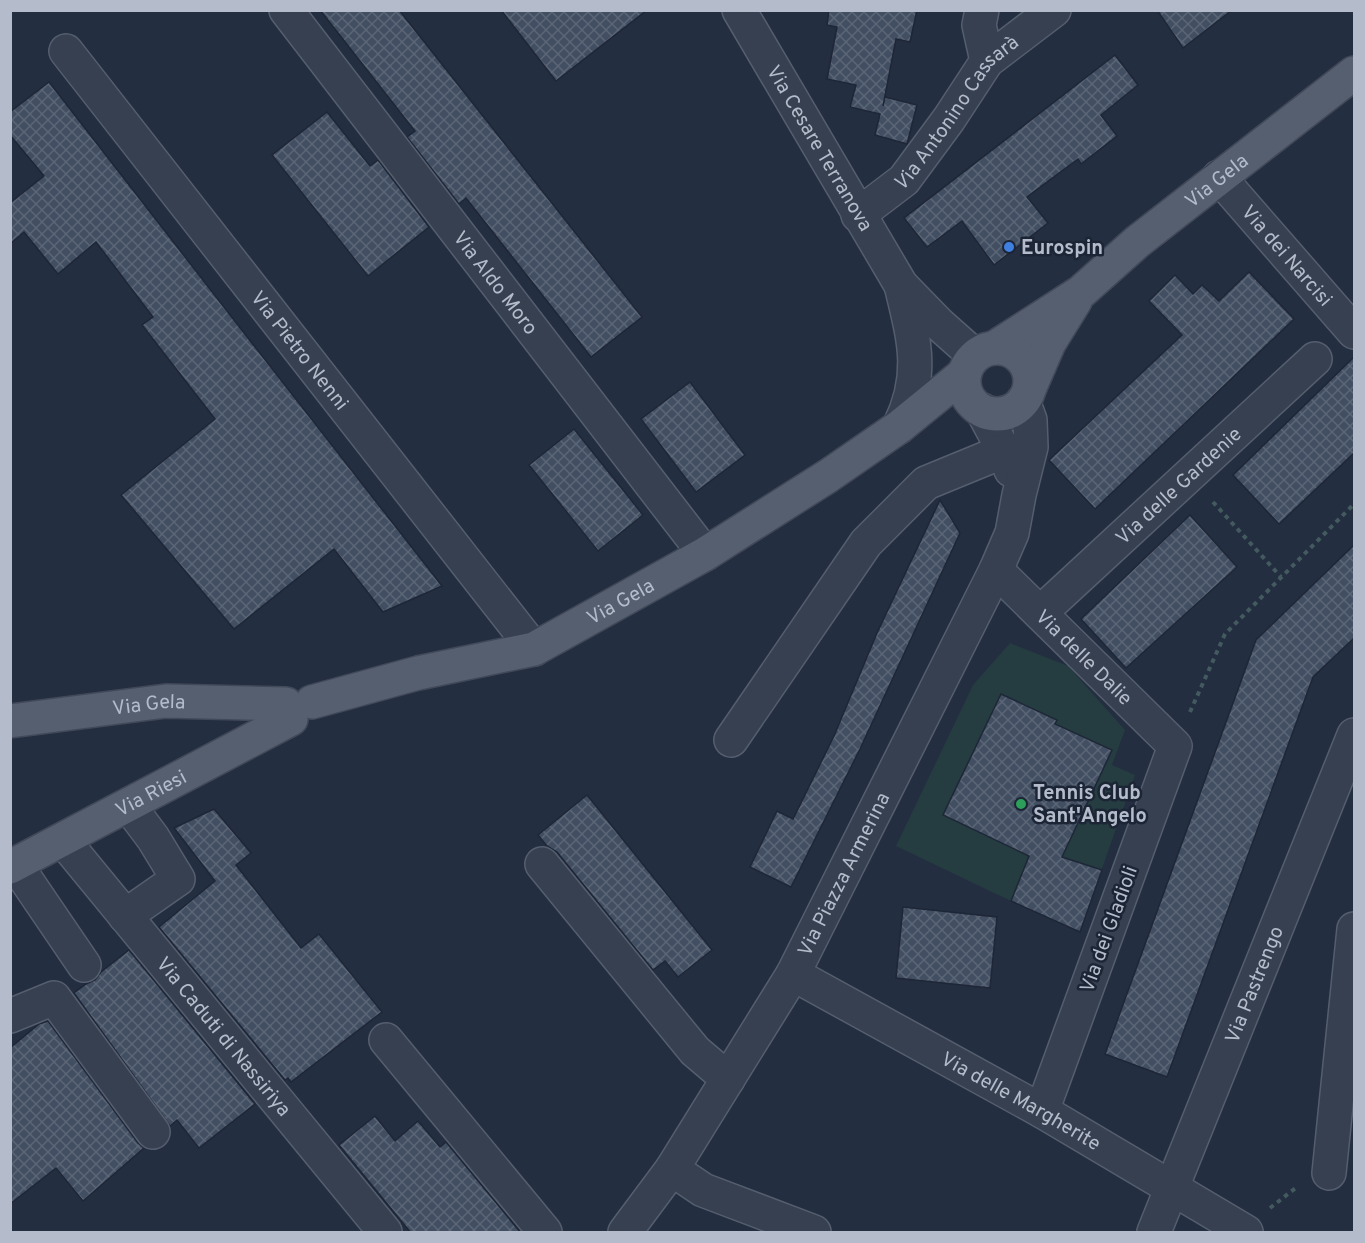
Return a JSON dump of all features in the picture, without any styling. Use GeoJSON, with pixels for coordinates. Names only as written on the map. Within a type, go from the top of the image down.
{"type":"FeatureCollection","features":[{"type":"Feature","properties":{"kind":"main road","name":"Via Gela"},"geometry":{"type":"LineString","coordinates":[[10,721],[166,701],[296,708],[418,673],[534,649],[705,554],[828,476],[899,427],[978,359],[1081,292],[1137,242],[1354,73]]}},
{"type":"Feature","properties":{"kind":"main road"},"geometry":{"type":"LineString","coordinates":[[1026,394],[1030,376],[1021,359],[1004,348],[978,359],[964,384],[967,395],[980,409],[993,413],[1004,413],[1015,408],[1026,394],[1049,343],[1081,292]]}},
{"type":"Feature","properties":{"kind":"main road"},"geometry":{"type":"LineString","coordinates":[[899,427],[980,409]]}},
{"type":"Feature","properties":{"kind":"main road","name":"Via Riesi"},"geometry":{"type":"LineString","coordinates":[[13,866],[129,806],[296,708]]}},
{"type":"Feature","properties":{"kind":"street","name":"Via Aldo Moro"},"geometry":{"type":"LineString","coordinates":[[286,10],[705,554]]}},
{"type":"Feature","properties":{"kind":"street","name":"Via Cesare Terranova"},"geometry":{"type":"LineString","coordinates":[[739,10],[901,285]]}},
{"type":"Feature","properties":{"kind":"street"},"geometry":{"type":"LineString","coordinates":[[763,51],[764,10]]}},
{"type":"Feature","properties":{"kind":"street"},"geometry":{"type":"LineString","coordinates":[[982,10],[979,25],[987,61]]}},
{"type":"Feature","properties":{"kind":"street","name":"Via Antonino Cassarà"},"geometry":{"type":"LineString","coordinates":[[858,215],[904,180],[949,120],[987,61],[1054,10]]}},
{"type":"Feature","properties":{"kind":"street","name":"Via Pietro Nenni"},"geometry":{"type":"LineString","coordinates":[[66,51],[534,649]]}},
{"type":"Feature","properties":{"kind":"street","name":"Via dei Narcisi"},"geometry":{"type":"LineString","coordinates":[[1219,177],[1354,333]]}},
{"type":"Feature","properties":{"kind":"street"},"geometry":{"type":"LineString","coordinates":[[901,285],[978,359]]}},
{"type":"Feature","properties":{"kind":"street"},"geometry":{"type":"LineString","coordinates":[[899,427],[908,410],[916,375],[915,353],[901,285]]}},
{"type":"Feature","properties":{"kind":"street","name":"Via delle Gardenie"},"geometry":{"type":"LineString","coordinates":[[1040,613],[1315,359]]}},
{"type":"Feature","properties":{"kind":"street","name":"Via Piazza Armerina"},"geometry":{"type":"LineString","coordinates":[[625,1233],[672,1168],[793,974],[996,570],[1012,533],[1031,447],[1026,394]]}},
{"type":"Feature","properties":{"kind":"street"},"geometry":{"type":"LineString","coordinates":[[980,409],[1004,451],[1019,495]]}},
{"type":"Feature","properties":{"kind":"street"},"geometry":{"type":"LineString","coordinates":[[731,740],[866,543],[926,483],[1004,451]]}},
{"type":"Feature","properties":{"kind":"street","name":"Via delle Dalie"},"geometry":{"type":"LineString","coordinates":[[996,570],[1175,746]]}},
{"type":"Feature","properties":{"kind":"street","name":"Via dei Gladioli"},"geometry":{"type":"LineString","coordinates":[[1042,1112],[1175,746]]}},
{"type":"Feature","properties":{"kind":"street","name":"Via Pastrengo"},"geometry":{"type":"LineString","coordinates":[[1154,1233],[1352,752]]}},
{"type":"Feature","properties":{"kind":"street"},"geometry":{"type":"LineString","coordinates":[[125,915],[178,879],[153,838],[129,806]]}},
{"type":"Feature","properties":{"kind":"street","name":"Via Caduti di Nassiriya"},"geometry":{"type":"LineString","coordinates":[[63,840],[385,1233]]}},
{"type":"Feature","properties":{"kind":"street"},"geometry":{"type":"LineString","coordinates":[[542,864],[695,1051],[728,1079]]}},
{"type":"Feature","properties":{"kind":"street"},"geometry":{"type":"LineString","coordinates":[[13,866],[84,964]]}},
{"type":"Feature","properties":{"kind":"street"},"geometry":{"type":"LineString","coordinates":[[1329,1173],[1354,929]]}},
{"type":"Feature","properties":{"kind":"street","name":"Via delle Margherite"},"geometry":{"type":"LineString","coordinates":[[793,974],[1042,1112],[1246,1233]]}},
{"type":"Feature","properties":{"kind":"street"},"geometry":{"type":"LineString","coordinates":[[10,1016],[54,998],[153,1132]]}},
{"type":"Feature","properties":{"kind":"street"},"geometry":{"type":"LineString","coordinates":[[386,1040],[545,1233]]}},
{"type":"Feature","properties":{"kind":"street"},"geometry":{"type":"LineString","coordinates":[[672,1168],[749,1221],[814,1233]]}},
{"type":"Feature","properties":{"kind":"path"},"geometry":{"type":"LineString","coordinates":[[1188,476],[1281,577]]}},
{"type":"Feature","properties":{"kind":"path"},"geometry":{"type":"LineString","coordinates":[[1175,746],[1225,633],[1354,504]]}},
{"type":"Feature","properties":{"kind":"path"},"geometry":{"type":"LineString","coordinates":[[1268,1209],[1299,1185],[1329,1173]]}},
{"type":"Feature","properties":{"kind":"green space","name":"Tennis Club Sant'Angelo"},"geometry":{"type":"Polygon","coordinates":[[[1010,643],[1068,666],[1125,730],[1112,765],[1135,775],[1080,931],[896,846],[973,685],[1010,643]]]}},
{"type":"Feature","properties":{"kind":"building"},"geometry":{"type":"Polygon","coordinates":[[[320,10],[399,10],[642,317],[591,357],[466,198],[459,204],[407,137],[415,131],[320,10]]]}},
{"type":"Feature","properties":{"kind":"building"},"geometry":{"type":"Polygon","coordinates":[[[501,10],[647,10],[556,81],[501,10]]]}},
{"type":"Feature","properties":{"kind":"building"},"geometry":{"type":"Polygon","coordinates":[[[829,10],[917,10],[910,42],[896,39],[883,106],[885,97],[917,105],[907,144],[875,135],[880,114],[850,107],[856,85],[827,79],[837,27],[827,25],[829,10]]]}},
{"type":"Feature","properties":{"kind":"building"},"geometry":{"type":"Polygon","coordinates":[[[1157,10],[1232,10],[1183,48],[1157,10]]]}},
{"type":"Feature","properties":{"kind":"building"},"geometry":{"type":"Polygon","coordinates":[[[1115,55],[1138,85],[1101,115],[1117,136],[1081,164],[1078,159],[1027,197],[1048,223],[994,265],[962,221],[927,247],[904,218],[1115,55]]]}},
{"type":"Feature","properties":{"kind":"building"},"geometry":{"type":"Polygon","coordinates":[[[49,82],[442,586],[383,612],[334,549],[234,629],[121,495],[215,419],[142,325],[153,317],[96,242],[58,274],[24,232],[10,244],[10,203],[44,176],[10,135],[10,112],[49,82]]]}},
{"type":"Feature","properties":{"kind":"building"},"geometry":{"type":"Polygon","coordinates":[[[327,112],[370,166],[378,160],[429,227],[368,276],[272,155],[327,112]]]}},
{"type":"Feature","properties":{"kind":"building"},"geometry":{"type":"Polygon","coordinates":[[[1249,272],[1294,319],[1095,509],[1049,460],[1182,335],[1149,301],[1175,275],[1193,294],[1202,285],[1219,301],[1249,272]]]}},
{"type":"Feature","properties":{"kind":"building"},"geometry":{"type":"Polygon","coordinates":[[[1354,357],[1354,453],[1279,524],[1233,475],[1354,357]]]}},
{"type":"Feature","properties":{"kind":"building"},"geometry":{"type":"Polygon","coordinates":[[[690,382],[745,455],[696,492],[641,419],[690,382]]]}},
{"type":"Feature","properties":{"kind":"building"},"geometry":{"type":"Polygon","coordinates":[[[574,429],[643,515],[598,551],[529,465],[574,429]]]}},
{"type":"Feature","properties":{"kind":"building"},"geometry":{"type":"Polygon","coordinates":[[[940,500],[960,533],[860,749],[791,887],[750,867],[777,811],[793,819],[834,736],[877,633],[940,500]]]}},
{"type":"Feature","properties":{"kind":"building"},"geometry":{"type":"Polygon","coordinates":[[[1190,515],[1237,567],[1126,668],[1081,619],[1190,515]]]}},
{"type":"Feature","properties":{"kind":"building"},"geometry":{"type":"Polygon","coordinates":[[[1354,545],[1354,638],[1313,677],[1167,1077],[1105,1054],[1256,640],[1354,545]]]}},
{"type":"Feature","properties":{"kind":"building"},"geometry":{"type":"Polygon","coordinates":[[[1001,694],[1057,720],[1055,724],[1112,750],[1062,857],[1102,870],[1080,932],[1011,901],[1029,856],[943,815],[1001,694]]]}},
{"type":"Feature","properties":{"kind":"building"},"geometry":{"type":"Polygon","coordinates":[[[587,795],[712,950],[678,977],[665,961],[653,970],[557,852],[547,846],[538,835],[587,795]]]}},
{"type":"Feature","properties":{"kind":"building"},"geometry":{"type":"Polygon","coordinates":[[[214,809],[251,853],[236,865],[301,948],[319,934],[382,1012],[291,1082],[288,1078],[285,1080],[159,927],[215,881],[174,828],[214,809]]]}},
{"type":"Feature","properties":{"kind":"building"},"geometry":{"type":"Polygon","coordinates":[[[903,907],[997,917],[990,988],[896,978],[903,907]]]}},
{"type":"Feature","properties":{"kind":"building"},"geometry":{"type":"Polygon","coordinates":[[[129,950],[255,1104],[199,1148],[177,1120],[170,1126],[74,993],[95,980],[101,972],[129,950]]]}},
{"type":"Feature","properties":{"kind":"building"},"geometry":{"type":"Polygon","coordinates":[[[48,1021],[144,1148],[83,1201],[56,1168],[10,1204],[10,1048],[39,1024],[48,1021]]]}},
{"type":"Feature","properties":{"kind":"building"},"geometry":{"type":"Polygon","coordinates":[[[375,1116],[395,1141],[418,1121],[440,1147],[446,1142],[521,1233],[411,1233],[339,1145],[375,1116]]]}},
{"type":"Feature","properties":{"kind":"place","name":"Eurospin"},"geometry":{"type":"Point","coordinates":[1009,247]}},
{"type":"Feature","properties":{"kind":"place","name":"Tennis Club Sant'Angelo"},"geometry":{"type":"Point","coordinates":[1021,804]}}]}
